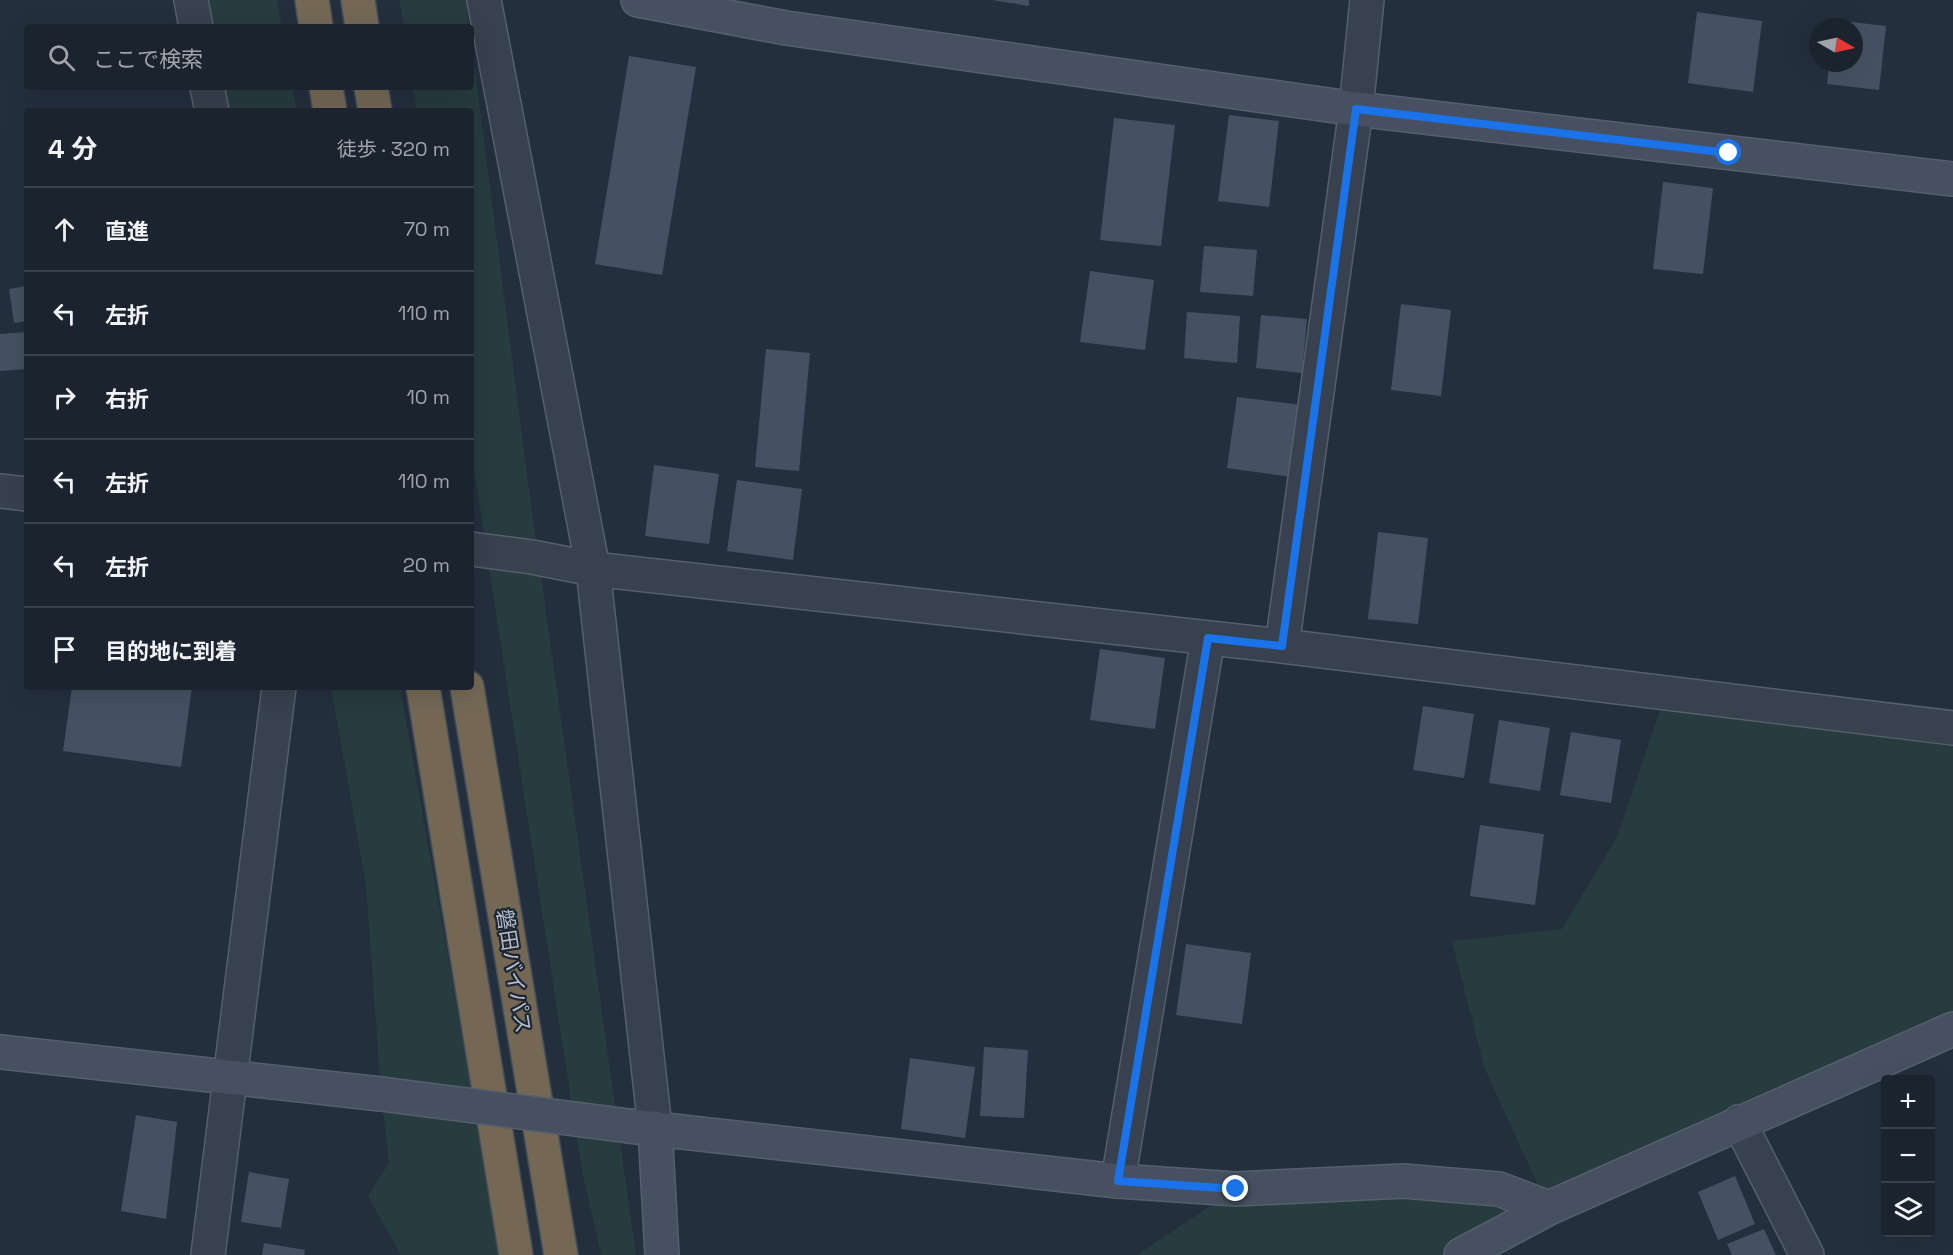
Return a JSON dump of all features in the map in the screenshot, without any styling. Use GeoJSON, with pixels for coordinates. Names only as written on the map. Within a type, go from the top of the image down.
{"type":"FeatureCollection","features":[{"type":"Feature","properties":{"kind":"highway"},"geometry":{"type":"LineString","coordinates":[[312,0],[316,24]]}},
{"type":"Feature","properties":{"kind":"highway"},"geometry":{"type":"LineString","coordinates":[[358,0],[362,24]]}},
{"type":"Feature","properties":{"kind":"highway"},"geometry":{"type":"LineString","coordinates":[[326,90],[330,108]]}},
{"type":"Feature","properties":{"kind":"highway"},"geometry":{"type":"LineString","coordinates":[[372,90],[374,108]]}},
{"type":"Feature","properties":{"kind":"highway","name":"磐田バイパス"},"geometry":{"type":"LineString","coordinates":[[423,690],[516,1255]]}},
{"type":"Feature","properties":{"kind":"highway","name":"磐田バイパス"},"geometry":{"type":"LineString","coordinates":[[467,690],[561,1255]]}},
{"type":"Feature","properties":{"kind":"street"},"geometry":{"type":"LineString","coordinates":[[191,0],[195,24]]}},
{"type":"Feature","properties":{"kind":"street"},"geometry":{"type":"LineString","coordinates":[[484,0],[592,569],[642,1127],[662,1255]]}},
{"type":"Feature","properties":{"kind":"street"},"geometry":{"type":"LineString","coordinates":[[638,0],[786,28],[1356,109],[1953,179]]}},
{"type":"Feature","properties":{"kind":"street"},"geometry":{"type":"LineString","coordinates":[[1282,646],[1356,109],[1367,0]]}},
{"type":"Feature","properties":{"kind":"street"},"geometry":{"type":"LineString","coordinates":[[208,90],[211,108]]}},
{"type":"Feature","properties":{"kind":"street"},"geometry":{"type":"LineString","coordinates":[[0,490],[24,494]]}},
{"type":"Feature","properties":{"kind":"street"},"geometry":{"type":"LineString","coordinates":[[474,549],[532,557],[592,569],[1282,646],[1953,728]]}},
{"type":"Feature","properties":{"kind":"street"},"geometry":{"type":"LineString","coordinates":[[1118,1181],[1208,638]]}},
{"type":"Feature","properties":{"kind":"street"},"geometry":{"type":"LineString","coordinates":[[208,1255],[279,690]]}},
{"type":"Feature","properties":{"kind":"street"},"geometry":{"type":"LineString","coordinates":[[1461,1255],[1549,1208],[1953,1029]]}},
{"type":"Feature","properties":{"kind":"street"},"geometry":{"type":"LineString","coordinates":[[0,1052],[381,1094],[642,1127],[1118,1181],[1236,1189],[1404,1181],[1498,1189],[1549,1208]]}},
{"type":"Feature","properties":{"kind":"street"},"geometry":{"type":"LineString","coordinates":[[1739,1122],[1807,1255]]}},
{"type":"Feature","properties":{"kind":"green space"},"geometry":{"type":"Polygon","coordinates":[[[209,0],[277,0],[281,24],[213,24],[209,0]]]}},
{"type":"Feature","properties":{"kind":"green space"},"geometry":{"type":"Polygon","coordinates":[[[399,0],[466,0],[469,24],[403,24],[399,0]]]}},
{"type":"Feature","properties":{"kind":"green space"},"geometry":{"type":"Polygon","coordinates":[[[474,62],[529,490],[636,1255],[601,1255],[582,1171],[474,470],[474,108],[416,108],[414,90],[474,90],[474,62]]]}},
{"type":"Feature","properties":{"kind":"green space"},"geometry":{"type":"Polygon","coordinates":[[[225,90],[293,90],[296,108],[228,108],[225,90]]]}},
{"type":"Feature","properties":{"kind":"green space"},"geometry":{"type":"Polygon","coordinates":[[[332,690],[401,690],[499,1255],[401,1255],[368,1196],[389,1163],[381,1094],[366,885],[332,690]]]}},
{"type":"Feature","properties":{"kind":"green space"},"geometry":{"type":"Polygon","coordinates":[[[1666,693],[1953,727],[1953,1026],[1461,1255],[1137,1255],[1236,1189],[1390,1182],[1548,1207],[1484,1067],[1452,941],[1562,929],[1617,837],[1666,693]]]}},
{"type":"Feature","properties":{"kind":"building"},"geometry":{"type":"Polygon","coordinates":[[[992,0],[1029,0],[1029,6],[992,0]]]}},
{"type":"Feature","properties":{"kind":"building"},"geometry":{"type":"Polygon","coordinates":[[[1697,12],[1762,21],[1753,92],[1688,83],[1697,12]]]}},
{"type":"Feature","properties":{"kind":"building"},"geometry":{"type":"Polygon","coordinates":[[[1863,23],[1886,26],[1879,90],[1827,84],[1828,72],[1863,72],[1863,23]]]}},
{"type":"Feature","properties":{"kind":"building"},"geometry":{"type":"Polygon","coordinates":[[[629,56],[696,67],[662,275],[595,264],[629,56]]]}},
{"type":"Feature","properties":{"kind":"building"},"geometry":{"type":"Polygon","coordinates":[[[1229,115],[1279,121],[1269,207],[1218,201],[1229,115]]]}},
{"type":"Feature","properties":{"kind":"building"},"geometry":{"type":"Polygon","coordinates":[[[1114,118],[1175,125],[1161,246],[1100,240],[1114,118]]]}},
{"type":"Feature","properties":{"kind":"building"},"geometry":{"type":"Polygon","coordinates":[[[1663,182],[1713,188],[1703,274],[1653,269],[1663,182]]]}},
{"type":"Feature","properties":{"kind":"building"},"geometry":{"type":"Polygon","coordinates":[[[1204,246],[1257,250],[1253,296],[1200,292],[1204,246]]]}},
{"type":"Feature","properties":{"kind":"building"},"geometry":{"type":"Polygon","coordinates":[[[1090,271],[1154,280],[1145,350],[1080,342],[1090,271]]]}},
{"type":"Feature","properties":{"kind":"building"},"geometry":{"type":"Polygon","coordinates":[[[24,286],[24,321],[14,323],[9,289],[24,286]]]}},
{"type":"Feature","properties":{"kind":"building"},"geometry":{"type":"Polygon","coordinates":[[[1401,304],[1451,310],[1441,396],[1391,390],[1401,304]]]}},
{"type":"Feature","properties":{"kind":"building"},"geometry":{"type":"Polygon","coordinates":[[[1187,312],[1240,316],[1237,363],[1184,358],[1187,312]]]}},
{"type":"Feature","properties":{"kind":"building"},"geometry":{"type":"Polygon","coordinates":[[[1261,315],[1307,319],[1302,373],[1256,368],[1261,315]]]}},
{"type":"Feature","properties":{"kind":"building"},"geometry":{"type":"Polygon","coordinates":[[[24,332],[24,369],[0,371],[0,334],[24,332]]]}},
{"type":"Feature","properties":{"kind":"building"},"geometry":{"type":"Polygon","coordinates":[[[766,349],[810,353],[799,471],[755,467],[766,349]]]}},
{"type":"Feature","properties":{"kind":"building"},"geometry":{"type":"Polygon","coordinates":[[[1237,397],[1302,405],[1292,477],[1227,468],[1237,397]]]}},
{"type":"Feature","properties":{"kind":"building"},"geometry":{"type":"Polygon","coordinates":[[[654,465],[719,474],[709,544],[645,536],[654,465]]]}},
{"type":"Feature","properties":{"kind":"building"},"geometry":{"type":"Polygon","coordinates":[[[737,480],[802,489],[793,560],[727,551],[737,480]]]}},
{"type":"Feature","properties":{"kind":"building"},"geometry":{"type":"Polygon","coordinates":[[[1378,532],[1428,538],[1418,624],[1368,619],[1378,532]]]}},
{"type":"Feature","properties":{"kind":"building"},"geometry":{"type":"Polygon","coordinates":[[[1100,649],[1165,658],[1155,729],[1090,720],[1100,649]]]}},
{"type":"Feature","properties":{"kind":"building"},"geometry":{"type":"Polygon","coordinates":[[[72,690],[192,690],[181,767],[63,751],[72,690]]]}},
{"type":"Feature","properties":{"kind":"building"},"geometry":{"type":"Polygon","coordinates":[[[1423,706],[1474,714],[1464,778],[1413,770],[1423,706]]]}},
{"type":"Feature","properties":{"kind":"building"},"geometry":{"type":"Polygon","coordinates":[[[1499,720],[1550,728],[1540,791],[1489,783],[1499,720]]]}},
{"type":"Feature","properties":{"kind":"building"},"geometry":{"type":"Polygon","coordinates":[[[1571,732],[1621,740],[1611,803],[1560,795],[1571,732]]]}},
{"type":"Feature","properties":{"kind":"building"},"geometry":{"type":"Polygon","coordinates":[[[1480,825],[1544,834],[1535,905],[1470,896],[1480,825]]]}},
{"type":"Feature","properties":{"kind":"building"},"geometry":{"type":"Polygon","coordinates":[[[1186,944],[1251,953],[1242,1024],[1176,1015],[1186,944]]]}},
{"type":"Feature","properties":{"kind":"building"},"geometry":{"type":"Polygon","coordinates":[[[984,1047],[1028,1050],[1024,1118],[980,1116],[984,1047]]]}},
{"type":"Feature","properties":{"kind":"building"},"geometry":{"type":"Polygon","coordinates":[[[910,1058],[975,1067],[965,1138],[901,1129],[910,1058]]]}},
{"type":"Feature","properties":{"kind":"building"},"geometry":{"type":"Polygon","coordinates":[[[136,1115],[177,1122],[166,1219],[121,1211],[136,1115]]]}},
{"type":"Feature","properties":{"kind":"building"},"geometry":{"type":"Polygon","coordinates":[[[249,1172],[289,1179],[281,1228],[241,1222],[249,1172]]]}},
{"type":"Feature","properties":{"kind":"building"},"geometry":{"type":"Polygon","coordinates":[[[1735,1176],[1755,1224],[1718,1240],[1698,1192],[1735,1176]]]}},
{"type":"Feature","properties":{"kind":"building"},"geometry":{"type":"Polygon","coordinates":[[[1764,1229],[1776,1255],[1732,1255],[1727,1244],[1764,1229]]]}},
{"type":"Feature","properties":{"kind":"building"},"geometry":{"type":"Polygon","coordinates":[[[264,1243],[305,1250],[304,1255],[262,1255],[264,1243]]]}},
{"type":"Feature","properties":{"kind":"route"},"geometry":{"type":"LineString","coordinates":[[1236,1189],[1118,1181],[1208,638],[1282,646],[1356,109],[1729,153]]}}]}
